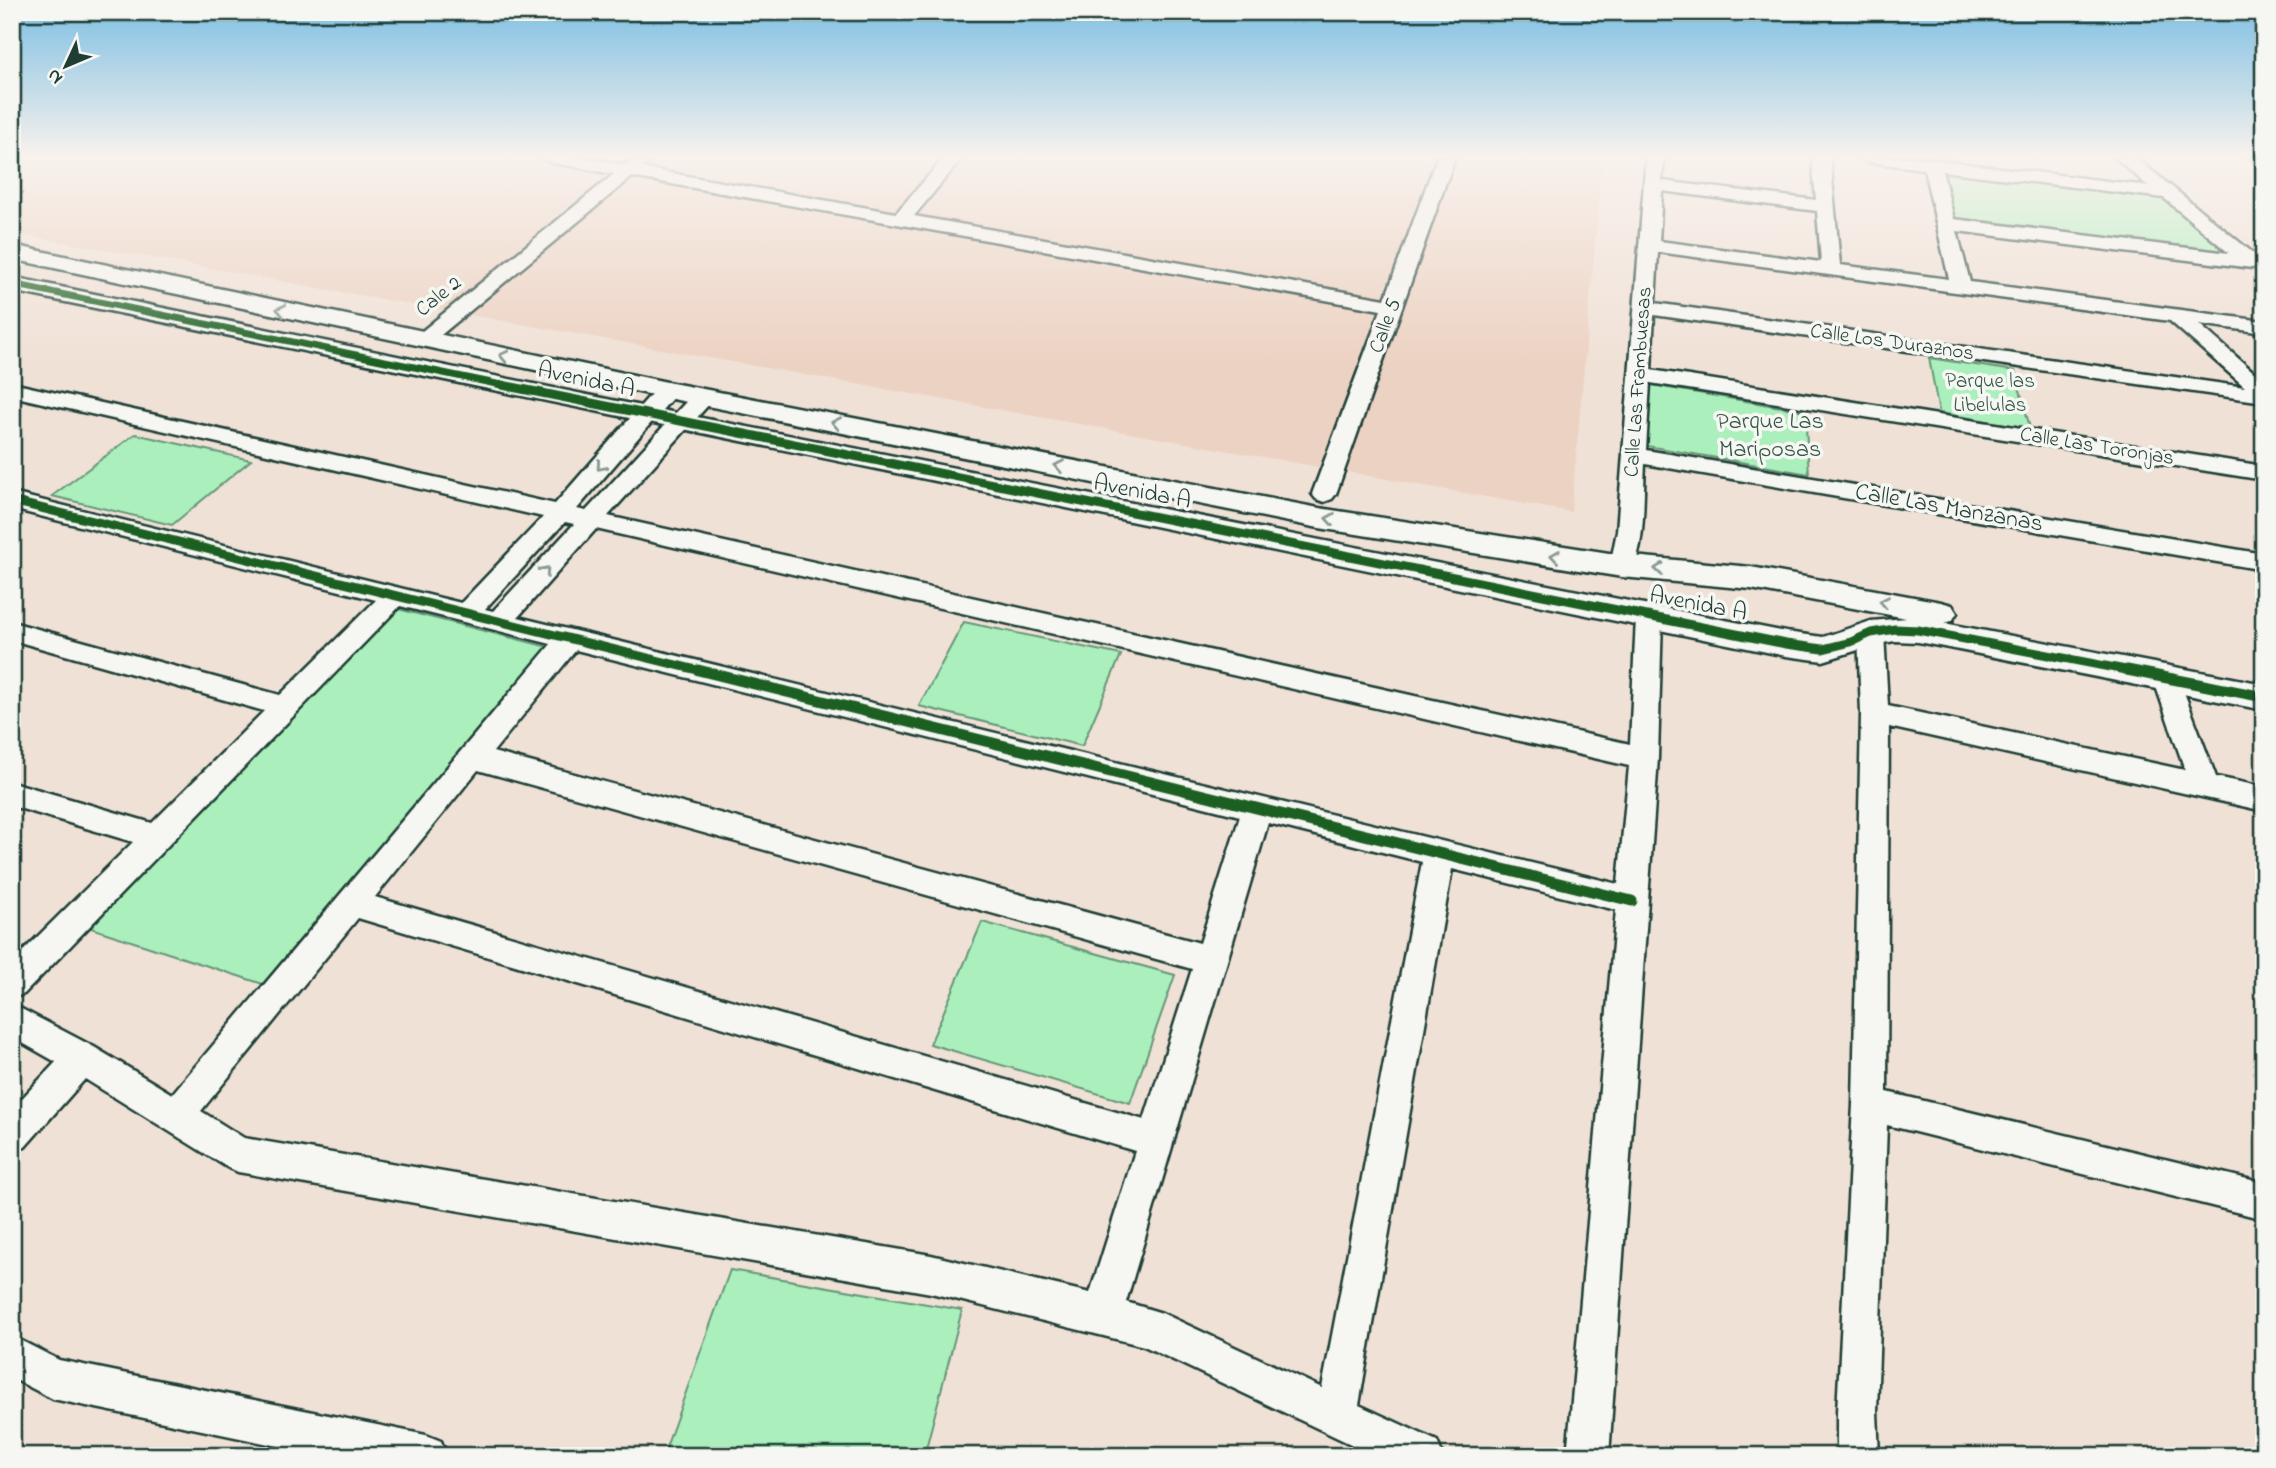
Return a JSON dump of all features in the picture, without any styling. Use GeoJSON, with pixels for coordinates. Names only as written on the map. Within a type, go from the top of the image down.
{"type":"FeatureCollection","features":[{"type":"Feature","properties":{"kind":"street","name":"Cale 2"},"geometry":{"type":"LineString","coordinates":[[423,340],[562,226]]}},
{"type":"Feature","properties":{"kind":"street"},"geometry":{"type":"LineString","coordinates":[[938,226],[1394,306]]}},
{"type":"Feature","properties":{"kind":"street","name":"Calle 5"},"geometry":{"type":"LineString","coordinates":[[1324,494],[1422,226]]}},
{"type":"Feature","properties":{"kind":"street","name":"Calle Las Frambuesas"},"geometry":{"type":"LineString","coordinates":[[1622,566],[1629,531],[1650,226]]}},
{"type":"Feature","properties":{"kind":"street"},"geometry":{"type":"LineString","coordinates":[[1827,226],[1831,270]]}},
{"type":"Feature","properties":{"kind":"street"},"geometry":{"type":"LineString","coordinates":[[1946,226],[1961,287]]}},
{"type":"Feature","properties":{"kind":"street"},"geometry":{"type":"LineString","coordinates":[[1957,226],[2257,266]]}},
{"type":"Feature","properties":{"kind":"street"},"geometry":{"type":"LineString","coordinates":[[2209,226],[2257,266]]}},
{"type":"Feature","properties":{"kind":"street"},"geometry":{"type":"LineString","coordinates":[[1649,245],[2264,327]]}},
{"type":"Feature","properties":{"kind":"street","name":"Avenida A"},"geometry":{"type":"LineString","coordinates":[[12,253],[667,390],[1319,517],[1453,541],[1622,566],[1751,578],[2264,675]]}},
{"type":"Feature","properties":{"kind":"street","name":"Avenida A"},"geometry":{"type":"LineString","coordinates":[[12,284],[646,415],[1649,617],[1823,649],[1851,642],[1871,633],[1895,629],[1918,630],[2264,697]]}},
{"type":"Feature","properties":{"kind":"street","name":"Calle Los Duraznos"},"geometry":{"type":"LineString","coordinates":[[1644,308],[2264,394]]}},
{"type":"Feature","properties":{"kind":"street"},"geometry":{"type":"LineString","coordinates":[[2178,316],[2264,394]]}},
{"type":"Feature","properties":{"kind":"street","name":"Calle Las Toronjas"},"geometry":{"type":"LineString","coordinates":[[1640,375],[2264,473]]}},
{"type":"Feature","properties":{"kind":"street"},"geometry":{"type":"LineString","coordinates":[[12,389],[1644,758]]}},
{"type":"Feature","properties":{"kind":"street"},"geometry":{"type":"LineString","coordinates":[[466,613],[559,513],[667,390]]}},
{"type":"Feature","properties":{"kind":"street"},"geometry":{"type":"LineString","coordinates":[[499,621],[703,397]]}},
{"type":"Feature","properties":{"kind":"street","name":"Calle Las Manzanas"},"geometry":{"type":"LineString","coordinates":[[1634,455],[2264,562]]}},
{"type":"Feature","properties":{"kind":"street"},"geometry":{"type":"LineString","coordinates":[[12,501],[1632,901]]}},
{"type":"Feature","properties":{"kind":"street"},"geometry":{"type":"LineString","coordinates":[[12,984],[395,596]]}},
{"type":"Feature","properties":{"kind":"street"},"geometry":{"type":"LineString","coordinates":[[1588,1456],[1644,758],[1649,617]]}},
{"type":"Feature","properties":{"kind":"street"},"geometry":{"type":"LineString","coordinates":[[12,631],[285,707]]}},
{"type":"Feature","properties":{"kind":"street"},"geometry":{"type":"LineString","coordinates":[[1858,1456],[1857,1412],[1870,1104],[1875,714],[1871,633]]}},
{"type":"Feature","properties":{"kind":"street"},"geometry":{"type":"LineString","coordinates":[[176,1115],[570,639]]}},
{"type":"Feature","properties":{"kind":"street"},"geometry":{"type":"LineString","coordinates":[[2166,678],[2205,787]]}},
{"type":"Feature","properties":{"kind":"street"},"geometry":{"type":"LineString","coordinates":[[1875,714],[2264,799]]}},
{"type":"Feature","properties":{"kind":"street"},"geometry":{"type":"LineString","coordinates":[[472,757],[1210,960]]}},
{"type":"Feature","properties":{"kind":"street"},"geometry":{"type":"LineString","coordinates":[[12,794],[157,837]]}},
{"type":"Feature","properties":{"kind":"street"},"geometry":{"type":"LineString","coordinates":[[1101,1316],[1256,808]]}},
{"type":"Feature","properties":{"kind":"street"},"geometry":{"type":"LineString","coordinates":[[1337,1414],[1439,853]]}},
{"type":"Feature","properties":{"kind":"street"},"geometry":{"type":"LineString","coordinates":[[352,902],[1155,1139]]}},
{"type":"Feature","properties":{"kind":"street"},"geometry":{"type":"LineString","coordinates":[[12,1019],[82,1058],[238,1154],[931,1274],[1148,1327],[1422,1456]]}},
{"type":"Feature","properties":{"kind":"street"},"geometry":{"type":"LineString","coordinates":[[12,1135],[82,1058]]}},
{"type":"Feature","properties":{"kind":"street"},"geometry":{"type":"LineString","coordinates":[[1870,1104],[2264,1201]]}},
{"type":"Feature","properties":{"kind":"street"},"geometry":{"type":"LineString","coordinates":[[12,1356],[52,1379],[426,1456]]}},
{"type":"Feature","properties":{"kind":"shaded area"},"geometry":{"type":"Polygon","coordinates":[[[12,226],[1597,226],[1571,512],[12,233],[12,226]]]}},
{"type":"Feature","properties":{"kind":"green space"},"geometry":{"type":"Polygon","coordinates":[[[1992,226],[2197,226],[2227,254],[1992,226]]]}},
{"type":"Feature","properties":{"kind":"green space","name":"Parque las Libelulas"},"geometry":{"type":"Polygon","coordinates":[[[1929,358],[2015,371],[2030,428],[1939,413],[1929,358]]]}},
{"type":"Feature","properties":{"kind":"green space","name":"Parque Las Mariposas"},"geometry":{"type":"Polygon","coordinates":[[[1651,385],[1805,411],[1809,474],[1647,446],[1651,385]]]}},
{"type":"Feature","properties":{"kind":"green space"},"geometry":{"type":"Polygon","coordinates":[[[135,434],[251,460],[172,525],[52,496],[135,434]]]}},
{"type":"Feature","properties":{"kind":"green space"},"geometry":{"type":"Polygon","coordinates":[[[398,609],[548,647],[263,984],[88,927],[398,609]]]}},
{"type":"Feature","properties":{"kind":"green space"},"geometry":{"type":"Polygon","coordinates":[[[964,622],[1121,655],[1082,746],[919,706],[964,622]]]}},
{"type":"Feature","properties":{"kind":"green space"},"geometry":{"type":"Polygon","coordinates":[[[982,922],[1175,975],[1130,1103],[930,1044],[982,922]]]}},
{"type":"Feature","properties":{"kind":"green space"},"geometry":{"type":"Polygon","coordinates":[[[730,1270],[962,1310],[924,1456],[663,1456],[730,1270]]]}},
{"type":"Feature","properties":{"kind":"cycle path"},"geometry":{"type":"LineString","coordinates":[[12,284],[646,415],[1786,644],[1823,649],[1851,642],[1871,633],[1895,629],[1918,630],[2264,697]]}},
{"type":"Feature","properties":{"kind":"cycle path"},"geometry":{"type":"LineString","coordinates":[[12,501],[1632,901]]}}]}
